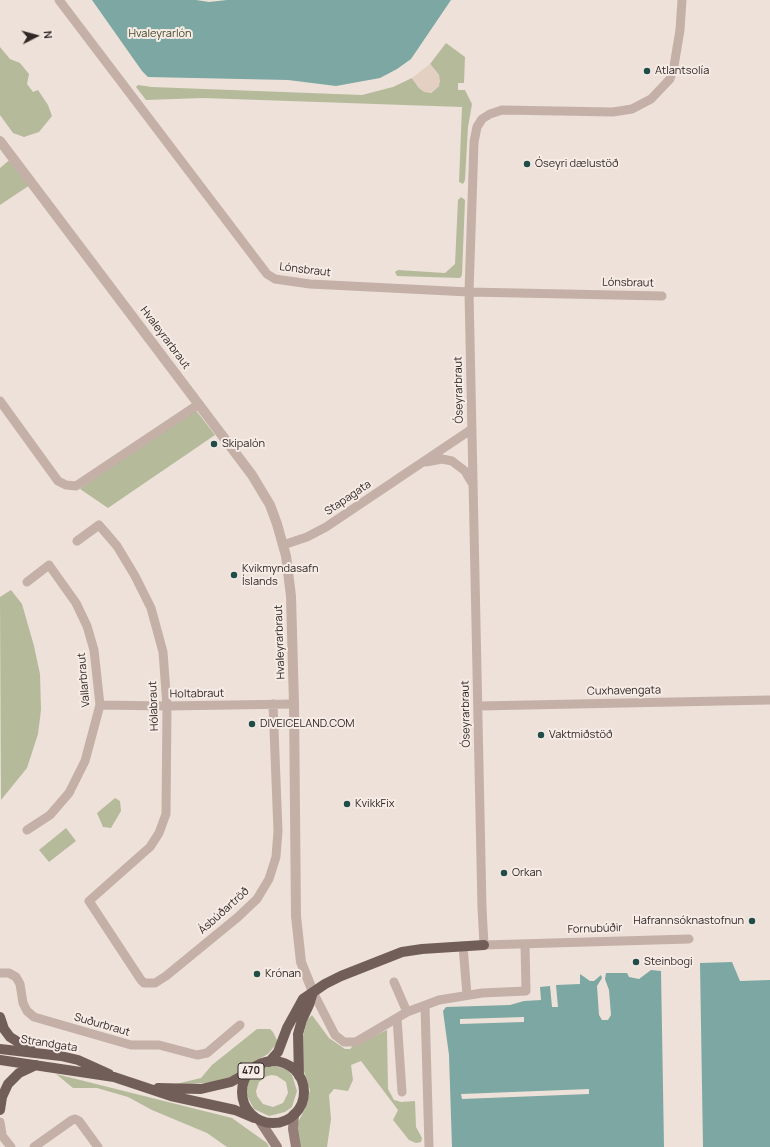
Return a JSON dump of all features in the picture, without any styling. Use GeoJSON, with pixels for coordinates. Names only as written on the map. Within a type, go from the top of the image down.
{"type":"FeatureCollection","features":[{"type":"Feature","properties":{"kind":"main road","name":"Fornubúðir"},"geometry":{"type":"LineString","coordinates":[[269,1062],[278,1052],[287,1028],[303,999],[341,976],[388,956],[422,948],[484,945]]}},
{"type":"Feature","properties":{"kind":"main road"},"geometry":{"type":"LineString","coordinates":[[296,1147],[293,1129],[294,1114],[302,1100],[302,1084],[299,1076],[298,1034],[302,1020],[310,1005],[313,992]]}},
{"type":"Feature","properties":{"kind":"main road"},"geometry":{"type":"LineString","coordinates":[[0,1017],[4,1029],[10,1037],[36,1053]]}},
{"type":"Feature","properties":{"kind":"main road","name":"Strandgata"},"geometry":{"type":"LineString","coordinates":[[0,1049],[78,1060],[114,1077]]}},
{"type":"Feature","properties":{"kind":"main road","name":"Strandgata"},"geometry":{"type":"LineString","coordinates":[[0,1060],[38,1064],[114,1077],[171,1096],[235,1110],[257,1119]]}},
{"type":"Feature","properties":{"kind":"main road","name":"470"},"geometry":{"type":"LineString","coordinates":[[294,1114],[278,1123],[257,1119],[247,1110],[243,1101],[242,1091],[244,1081],[249,1073],[261,1064],[269,1062],[286,1065],[299,1076]]}},
{"type":"Feature","properties":{"kind":"main road"},"geometry":{"type":"LineString","coordinates":[[0,1110],[2,1097],[8,1084],[19,1073],[38,1064]]}},
{"type":"Feature","properties":{"kind":"main road","name":"Strandgata"},"geometry":{"type":"LineString","coordinates":[[146,1087],[201,1089],[231,1082],[249,1073]]}},
{"type":"Feature","properties":{"kind":"main road"},"geometry":{"type":"LineString","coordinates":[[257,1119],[277,1147]]}},
{"type":"Feature","properties":{"kind":"street","name":"Lónsbraut"},"geometry":{"type":"LineString","coordinates":[[59,0],[267,274],[280,281],[310,284],[469,292],[662,296]]}},
{"type":"Feature","properties":{"kind":"street","name":"Óseyrarbraut"},"geometry":{"type":"LineString","coordinates":[[484,945],[481,901],[469,292],[474,137],[479,123],[486,116],[502,110],[613,112],[632,109],[651,99],[670,79],[680,38],[682,0]]}},
{"type":"Feature","properties":{"kind":"street","name":"Hvaleyrarbraut"},"geometry":{"type":"LineString","coordinates":[[0,141],[252,475],[273,512],[283,545],[290,589],[294,704],[296,916],[301,962],[313,992]]}},
{"type":"Feature","properties":{"kind":"street"},"geometry":{"type":"LineString","coordinates":[[0,401],[58,481],[66,485],[76,486],[199,404]]}},
{"type":"Feature","properties":{"kind":"street","name":"Stapagata"},"geometry":{"type":"LineString","coordinates":[[283,545],[322,530],[472,429]]}},
{"type":"Feature","properties":{"kind":"street","name":"Stapagata"},"geometry":{"type":"LineString","coordinates":[[421,463],[442,459],[457,464],[468,475],[473,489]]}},
{"type":"Feature","properties":{"kind":"street","name":"Hólabraut"},"geometry":{"type":"LineString","coordinates":[[77,542],[99,525],[122,553],[135,576],[151,608],[159,634],[164,660],[167,706],[166,814],[163,825],[155,840],[143,854],[89,901]]}},
{"type":"Feature","properties":{"kind":"street","name":"Vallarbraut"},"geometry":{"type":"LineString","coordinates":[[27,582],[49,565],[76,603],[87,626],[94,650],[100,705],[90,747],[72,787],[50,815],[27,830]]}},
{"type":"Feature","properties":{"kind":"street","name":"Cuxhavengata"},"geometry":{"type":"LineString","coordinates":[[478,706],[770,700]]}},
{"type":"Feature","properties":{"kind":"street","name":"Ásbúðartröð"},"geometry":{"type":"LineString","coordinates":[[89,901],[141,980],[149,984],[155,983],[166,976],[252,905],[264,888],[276,857],[278,816],[274,704]]}},
{"type":"Feature","properties":{"kind":"street","name":"Holtabraut"},"geometry":{"type":"LineString","coordinates":[[100,705],[167,706],[294,704]]}},
{"type":"Feature","properties":{"kind":"street","name":"Fornubúðir"},"geometry":{"type":"LineString","coordinates":[[484,945],[689,939]]}},
{"type":"Feature","properties":{"kind":"street"},"geometry":{"type":"LineString","coordinates":[[313,992],[335,1035],[344,1042],[356,1042],[407,1012],[448,997],[526,992],[525,944]]}},
{"type":"Feature","properties":{"kind":"street"},"geometry":{"type":"LineString","coordinates":[[463,946],[467,995]]}},
{"type":"Feature","properties":{"kind":"street","name":"Suðurbraut"},"geometry":{"type":"LineString","coordinates":[[0,973],[9,973],[16,977],[20,984],[23,1003],[27,1011],[34,1017],[131,1046],[160,1045],[197,1055],[206,1053],[240,1025]]}},
{"type":"Feature","properties":{"kind":"street"},"geometry":{"type":"LineString","coordinates":[[394,982],[407,1012]]}},
{"type":"Feature","properties":{"kind":"street"},"geometry":{"type":"LineString","coordinates":[[425,1006],[429,1147]]}},
{"type":"Feature","properties":{"kind":"street"},"geometry":{"type":"LineString","coordinates":[[397,1018],[402,1092]]}},
{"type":"Feature","properties":{"kind":"street"},"geometry":{"type":"LineString","coordinates":[[34,1147],[72,1120],[76,1119],[98,1147]]}},
{"type":"Feature","properties":{"kind":"street"},"geometry":{"type":"LineString","coordinates":[[0,1122],[1,1133],[11,1147]]}},
{"type":"Feature","properties":{"kind":"green space"},"geometry":{"type":"Polygon","coordinates":[[[446,43],[465,57],[464,83],[458,83],[458,90],[465,90],[472,104],[468,127],[465,180],[463,184],[459,182],[462,107],[203,98],[146,100],[136,87],[138,85],[152,87],[362,95],[393,87],[412,78],[419,88],[431,93],[439,86],[439,75],[430,64],[446,43]]]}},
{"type":"Feature","properties":{"kind":"green space"},"geometry":{"type":"Polygon","coordinates":[[[0,47],[10,59],[20,63],[29,74],[27,84],[33,92],[38,90],[48,105],[52,116],[39,132],[24,137],[13,133],[0,115],[0,47]]]}},
{"type":"Feature","properties":{"kind":"green space"},"geometry":{"type":"Polygon","coordinates":[[[14,156],[33,183],[0,205],[0,168],[14,156]]]}},
{"type":"Feature","properties":{"kind":"green space"},"geometry":{"type":"Polygon","coordinates":[[[461,197],[465,200],[462,275],[460,278],[397,276],[395,272],[398,270],[445,273],[455,264],[458,200],[461,197]]]}},
{"type":"Feature","properties":{"kind":"green space"},"geometry":{"type":"Polygon","coordinates":[[[191,404],[215,435],[108,508],[80,489],[191,404]]]}},
{"type":"Feature","properties":{"kind":"green space"},"geometry":{"type":"Polygon","coordinates":[[[11,590],[22,604],[34,646],[40,674],[41,710],[38,734],[27,768],[1,800],[0,597],[11,590]]]}},
{"type":"Feature","properties":{"kind":"green space"},"geometry":{"type":"Polygon","coordinates":[[[115,798],[120,801],[121,811],[111,828],[103,827],[97,813],[115,798]]]}},
{"type":"Feature","properties":{"kind":"green space"},"geometry":{"type":"Polygon","coordinates":[[[66,828],[76,841],[49,862],[39,850],[66,828]]]}},
{"type":"Feature","properties":{"kind":"green space"},"geometry":{"type":"Polygon","coordinates":[[[312,1015],[329,1038],[345,1049],[350,1049],[354,1045],[387,1030],[388,1089],[394,1100],[401,1102],[415,1101],[416,1127],[422,1138],[421,1142],[416,1143],[409,1140],[393,1120],[398,1110],[361,1061],[351,1065],[353,1080],[348,1091],[334,1089],[329,1095],[331,1119],[327,1147],[300,1147],[297,1124],[305,1109],[310,1090],[303,1068],[301,1044],[307,1020],[312,1015]]]}},
{"type":"Feature","properties":{"kind":"green space"},"geometry":{"type":"Polygon","coordinates":[[[257,1029],[270,1029],[278,1042],[268,1054],[259,1059],[243,1074],[215,1082],[168,1086],[201,1078],[212,1065],[257,1029]]]}},
{"type":"Feature","properties":{"kind":"green space"},"geometry":{"type":"Polygon","coordinates":[[[270,1065],[286,1069],[292,1075],[297,1091],[292,1107],[285,1112],[269,1116],[254,1109],[246,1094],[249,1078],[262,1067],[270,1065]],[[267,1076],[259,1082],[256,1091],[257,1096],[263,1104],[273,1107],[283,1103],[288,1093],[286,1082],[277,1076],[267,1076]]]}},
{"type":"Feature","properties":{"kind":"green space"},"geometry":{"type":"Polygon","coordinates":[[[56,1074],[232,1118],[267,1143],[269,1147],[227,1147],[207,1133],[152,1110],[128,1097],[97,1088],[73,1088],[56,1074]]]}},
{"type":"Feature","properties":{"kind":"shaded area"},"geometry":{"type":"Polygon","coordinates":[[[430,64],[439,75],[440,81],[439,86],[431,93],[424,92],[412,78],[430,64]]]}},
{"type":"Feature","properties":{"kind":"water","name":"Hvaleyrarlón"},"geometry":{"type":"Polygon","coordinates":[[[92,0],[196,0],[209,2],[227,0],[451,0],[411,59],[397,69],[380,78],[336,86],[288,80],[148,77],[142,71],[92,0]]]}},
{"type":"Feature","properties":{"kind":"water"},"geometry":{"type":"Polygon","coordinates":[[[732,962],[740,981],[770,980],[770,1147],[703,1147],[700,963],[732,962]]]}},
{"type":"Feature","properties":{"kind":"water"},"geometry":{"type":"Polygon","coordinates":[[[651,970],[661,971],[664,1147],[452,1147],[449,1055],[443,1011],[446,1007],[510,1005],[524,1001],[541,1000],[540,987],[550,986],[552,1007],[558,1007],[556,985],[580,984],[580,974],[590,981],[594,981],[601,975],[602,978],[597,986],[599,1015],[602,1020],[608,1020],[611,1015],[609,990],[605,979],[606,973],[627,973],[629,977],[639,979],[651,970]]]}},
{"type":"Feature","properties":{"kind":"pier"},"geometry":{"type":"Polygon","coordinates":[[[524,1017],[524,1022],[460,1024],[460,1019],[524,1017]]]}},
{"type":"Feature","properties":{"kind":"pier"},"geometry":{"type":"Polygon","coordinates":[[[589,1089],[589,1094],[462,1099],[461,1094],[589,1089]]]}},
{"type":"Feature","properties":{"kind":"place","name":"Atlantsolía"},"geometry":{"type":"Point","coordinates":[647,71]}},
{"type":"Feature","properties":{"kind":"place","name":"Óseyri dælustöð"},"geometry":{"type":"Point","coordinates":[527,164]}},
{"type":"Feature","properties":{"kind":"place","name":"Skipalón"},"geometry":{"type":"Point","coordinates":[214,444]}},
{"type":"Feature","properties":{"kind":"place","name":"Kvikmyndasafn Íslands"},"geometry":{"type":"Point","coordinates":[234,575]}},
{"type":"Feature","properties":{"kind":"place","name":"DIVEICELAND.COM"},"geometry":{"type":"Point","coordinates":[252,724]}},
{"type":"Feature","properties":{"kind":"place","name":"Vaktmiðstöð"},"geometry":{"type":"Point","coordinates":[541,735]}},
{"type":"Feature","properties":{"kind":"place","name":"KvikkFix"},"geometry":{"type":"Point","coordinates":[347,804]}},
{"type":"Feature","properties":{"kind":"place","name":"Orkan"},"geometry":{"type":"Point","coordinates":[504,873]}},
{"type":"Feature","properties":{"kind":"place","name":"Hafrannsóknastofnun"},"geometry":{"type":"Point","coordinates":[752,921]}},
{"type":"Feature","properties":{"kind":"place","name":"Steinbogi"},"geometry":{"type":"Point","coordinates":[636,962]}},
{"type":"Feature","properties":{"kind":"place","name":"Krónan"},"geometry":{"type":"Point","coordinates":[257,974]}}]}
